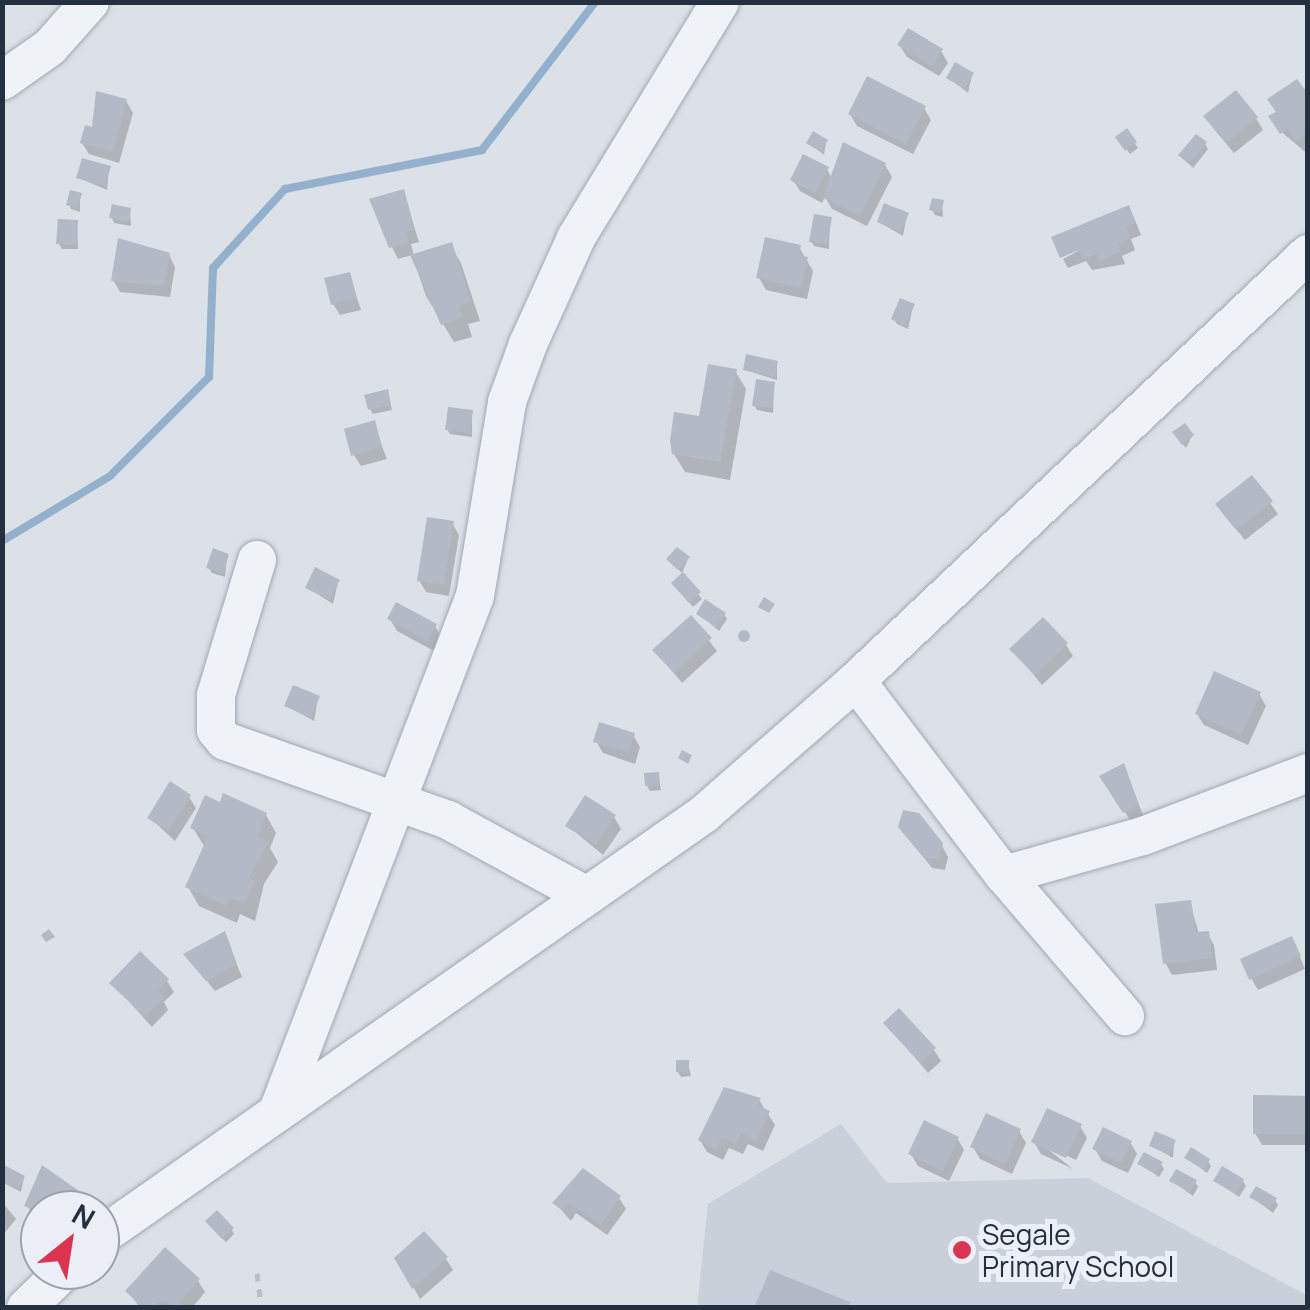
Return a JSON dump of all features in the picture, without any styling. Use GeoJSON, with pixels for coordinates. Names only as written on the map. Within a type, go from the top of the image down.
{"type":"FeatureCollection","features":[{"type":"Feature","properties":{"kind":"street"},"geometry":{"type":"LineString","coordinates":[[2,81],[50,46],[90,2]]}},
{"type":"Feature","properties":{"kind":"street"},"geometry":{"type":"LineString","coordinates":[[278,1112],[475,596],[507,402],[528,344],[576,238],[720,2]]}},
{"type":"Feature","properties":{"kind":"street"},"geometry":{"type":"LineString","coordinates":[[120,1222],[704,814],[856,680],[1308,254]]}},
{"type":"Feature","properties":{"kind":"street"},"geometry":{"type":"LineString","coordinates":[[257,560],[216,695],[216,730],[242,751],[395,800],[481,835],[587,896]]}},
{"type":"Feature","properties":{"kind":"street"},"geometry":{"type":"LineString","coordinates":[[856,680],[1004,875],[1125,1016]]}},
{"type":"Feature","properties":{"kind":"street"},"geometry":{"type":"LineString","coordinates":[[1004,875],[1143,836],[1308,773]]}},
{"type":"Feature","properties":{"kind":"street"},"geometry":{"type":"LineString","coordinates":[[26,1308],[44,1290]]}},
{"type":"Feature","properties":{"kind":"path"},"geometry":{"type":"LineString","coordinates":[[257,1273],[261,1308]]}},
{"type":"Feature","properties":{"kind":"shaded area","name":"Segale Primary School"},"geometry":{"type":"Polygon","coordinates":[[[841,1124],[887,1183],[1088,1178],[1308,1296],[1307,1308],[697,1308],[708,1204],[841,1124]]]}},
{"type":"Feature","properties":{"kind":"building"},"geometry":{"type":"Polygon","coordinates":[[[908,28],[943,49],[932,66],[897,45],[908,28]]]}},
{"type":"Feature","properties":{"kind":"building"},"geometry":{"type":"Polygon","coordinates":[[[955,62],[974,73],[965,89],[946,78],[955,62]]]}},
{"type":"Feature","properties":{"kind":"building"},"geometry":{"type":"Polygon","coordinates":[[[867,76],[926,106],[906,144],[848,114],[867,76]]]}},
{"type":"Feature","properties":{"kind":"building"},"geometry":{"type":"Polygon","coordinates":[[[1297,79],[1308,94],[1308,133],[1295,141],[1288,129],[1280,134],[1268,116],[1276,112],[1267,99],[1297,79]]]}},
{"type":"Feature","properties":{"kind":"building"},"geometry":{"type":"Polygon","coordinates":[[[1236,90],[1258,117],[1226,143],[1203,116],[1236,90]]]}},
{"type":"Feature","properties":{"kind":"building"},"geometry":{"type":"Polygon","coordinates":[[[96,91],[127,99],[113,152],[80,143],[85,125],[92,127],[96,91]]]}},
{"type":"Feature","properties":{"kind":"building"},"geometry":{"type":"Polygon","coordinates":[[[1127,128],[1137,142],[1125,151],[1115,137],[1127,128]]]}},
{"type":"Feature","properties":{"kind":"building"},"geometry":{"type":"Polygon","coordinates":[[[813,131],[828,140],[821,152],[806,143],[813,131]]]}},
{"type":"Feature","properties":{"kind":"building"},"geometry":{"type":"Polygon","coordinates":[[[1196,134],[1207,142],[1189,164],[1178,155],[1196,134]]]}},
{"type":"Feature","properties":{"kind":"building"},"geometry":{"type":"Polygon","coordinates":[[[843,142],[886,163],[860,216],[823,198],[843,142]]]}},
{"type":"Feature","properties":{"kind":"building"},"geometry":{"type":"Polygon","coordinates":[[[803,154],[829,167],[815,193],[790,180],[803,154]]]}},
{"type":"Feature","properties":{"kind":"building"},"geometry":{"type":"Polygon","coordinates":[[[82,158],[111,166],[105,186],[76,178],[82,158]]]}},
{"type":"Feature","properties":{"kind":"building"},"geometry":{"type":"Polygon","coordinates":[[[404,189],[415,230],[406,232],[409,243],[389,248],[369,199],[404,189]]]}},
{"type":"Feature","properties":{"kind":"building"},"geometry":{"type":"Polygon","coordinates":[[[70,190],[82,193],[78,208],[66,205],[70,190]]]}},
{"type":"Feature","properties":{"kind":"building"},"geometry":{"type":"Polygon","coordinates":[[[932,198],[944,200],[941,213],[929,210],[932,198]]]}},
{"type":"Feature","properties":{"kind":"building"},"geometry":{"type":"Polygon","coordinates":[[[884,203],[909,213],[901,232],[877,222],[884,203]]]}},
{"type":"Feature","properties":{"kind":"building"},"geometry":{"type":"Polygon","coordinates":[[[112,204],[131,208],[129,222],[109,218],[112,204]]]}},
{"type":"Feature","properties":{"kind":"building"},"geometry":{"type":"Polygon","coordinates":[[[1129,205],[1136,223],[1126,227],[1130,238],[1117,244],[1121,252],[1100,261],[1097,254],[1083,260],[1079,250],[1060,258],[1051,237],[1129,205]]]}},
{"type":"Feature","properties":{"kind":"building"},"geometry":{"type":"Polygon","coordinates":[[[814,214],[832,217],[827,245],[809,242],[814,214]]]}},
{"type":"Feature","properties":{"kind":"building"},"geometry":{"type":"Polygon","coordinates":[[[58,219],[78,220],[77,245],[56,244],[58,219]]]}},
{"type":"Feature","properties":{"kind":"building"},"geometry":{"type":"Polygon","coordinates":[[[765,237],[801,245],[799,255],[808,257],[801,288],[756,278],[765,237]]]}},
{"type":"Feature","properties":{"kind":"building"},"geometry":{"type":"Polygon","coordinates":[[[118,238],[170,253],[164,286],[111,281],[118,238]]]}},
{"type":"Feature","properties":{"kind":"building"},"geometry":{"type":"Polygon","coordinates":[[[452,242],[471,302],[459,306],[463,318],[441,325],[410,255],[452,242]]]}},
{"type":"Feature","properties":{"kind":"building"},"geometry":{"type":"Polygon","coordinates":[[[350,272],[357,298],[331,305],[324,278],[350,272]]]}},
{"type":"Feature","properties":{"kind":"building"},"geometry":{"type":"Polygon","coordinates":[[[900,298],[915,304],[905,326],[891,319],[900,298]]]}},
{"type":"Feature","properties":{"kind":"building"},"geometry":{"type":"Polygon","coordinates":[[[746,354],[778,361],[775,377],[743,370],[746,354]]]}},
{"type":"Feature","properties":{"kind":"building"},"geometry":{"type":"Polygon","coordinates":[[[708,364],[737,369],[720,462],[672,454],[670,441],[674,412],[699,416],[708,364]]]}},
{"type":"Feature","properties":{"kind":"building"},"geometry":{"type":"Polygon","coordinates":[[[756,379],[775,382],[772,408],[752,406],[756,379]]]}},
{"type":"Feature","properties":{"kind":"building"},"geometry":{"type":"Polygon","coordinates":[[[388,389],[391,405],[368,410],[364,395],[388,389]]]}},
{"type":"Feature","properties":{"kind":"building"},"geometry":{"type":"Polygon","coordinates":[[[448,407],[473,410],[470,433],[445,430],[448,407]]]}},
{"type":"Feature","properties":{"kind":"building"},"geometry":{"type":"Polygon","coordinates":[[[375,420],[382,447],[351,456],[344,429],[375,420]]]}},
{"type":"Feature","properties":{"kind":"building"},"geometry":{"type":"Polygon","coordinates":[[[1185,423],[1194,435],[1182,445],[1172,432],[1185,423]]]}},
{"type":"Feature","properties":{"kind":"building"},"geometry":{"type":"Polygon","coordinates":[[[1252,475],[1273,501],[1236,530],[1215,504],[1252,475]]]}},
{"type":"Feature","properties":{"kind":"building"},"geometry":{"type":"Polygon","coordinates":[[[427,517],[454,521],[444,585],[417,581],[427,517]]]}},
{"type":"Feature","properties":{"kind":"building"},"geometry":{"type":"Polygon","coordinates":[[[677,547],[690,557],[678,570],[666,559],[677,547]]]}},
{"type":"Feature","properties":{"kind":"building"},"geometry":{"type":"Polygon","coordinates":[[[213,548],[229,554],[223,574],[206,568],[213,548]]]}},
{"type":"Feature","properties":{"kind":"building"},"geometry":{"type":"Polygon","coordinates":[[[315,567],[340,580],[330,600],[305,588],[315,567]]]}},
{"type":"Feature","properties":{"kind":"building"},"geometry":{"type":"Polygon","coordinates":[[[683,572],[701,592],[689,603],[671,583],[683,572]]]}},
{"type":"Feature","properties":{"kind":"building"},"geometry":{"type":"Polygon","coordinates":[[[764,597],[775,604],[769,613],[758,607],[764,597]]]}},
{"type":"Feature","properties":{"kind":"building"},"geometry":{"type":"Polygon","coordinates":[[[705,599],[726,613],[716,627],[696,614],[705,599]]]}},
{"type":"Feature","properties":{"kind":"building"},"geometry":{"type":"Polygon","coordinates":[[[396,602],[437,624],[427,641],[387,619],[396,602]]]}},
{"type":"Feature","properties":{"kind":"building"},"geometry":{"type":"Polygon","coordinates":[[[691,615],[712,638],[674,673],[652,650],[691,615]]]}},
{"type":"Feature","properties":{"kind":"building"},"geometry":{"type":"Polygon","coordinates":[[[1043,617],[1068,643],[1035,675],[1009,649],[1043,617]]]}},
{"type":"Feature","properties":{"kind":"building"},"geometry":{"type":"Polygon","coordinates":[[[744,630],[750,636],[744,642],[738,636],[744,630]]]}},
{"type":"Feature","properties":{"kind":"building"},"geometry":{"type":"Polygon","coordinates":[[[1214,671],[1261,692],[1241,735],[1195,714],[1214,671]]]}},
{"type":"Feature","properties":{"kind":"building"},"geometry":{"type":"Polygon","coordinates":[[[293,685],[320,696],[311,718],[284,706],[293,685]]]}},
{"type":"Feature","properties":{"kind":"building"},"geometry":{"type":"Polygon","coordinates":[[[599,722],[635,733],[629,753],[593,742],[599,722]]]}},
{"type":"Feature","properties":{"kind":"building"},"geometry":{"type":"Polygon","coordinates":[[[682,750],[692,755],[688,764],[678,758],[682,750]]]}},
{"type":"Feature","properties":{"kind":"building"},"geometry":{"type":"Polygon","coordinates":[[[1124,763],[1139,805],[1123,813],[1099,776],[1124,763]]]}},
{"type":"Feature","properties":{"kind":"building"},"geometry":{"type":"Polygon","coordinates":[[[659,772],[660,785],[645,786],[644,773],[659,772]]]}},
{"type":"Feature","properties":{"kind":"building"},"geometry":{"type":"Polygon","coordinates":[[[170,781],[191,795],[168,831],[147,818],[170,781]]]}},
{"type":"Feature","properties":{"kind":"building"},"geometry":{"type":"Polygon","coordinates":[[[223,793],[267,813],[257,837],[269,842],[249,878],[255,881],[245,904],[230,898],[227,906],[185,887],[208,836],[190,828],[205,795],[220,802],[223,793]]]}},
{"type":"Feature","properties":{"kind":"building"},"geometry":{"type":"Polygon","coordinates":[[[585,795],[616,815],[596,845],[565,826],[585,795]]]}},
{"type":"Feature","properties":{"kind":"building"},"geometry":{"type":"Polygon","coordinates":[[[903,810],[919,813],[943,843],[939,859],[923,857],[898,827],[903,810]]]}},
{"type":"Feature","properties":{"kind":"building"},"geometry":{"type":"Polygon","coordinates":[[[1191,900],[1196,932],[1209,931],[1212,958],[1163,964],[1155,904],[1191,900]]]}},
{"type":"Feature","properties":{"kind":"building"},"geometry":{"type":"Polygon","coordinates":[[[49,929],[55,937],[46,942],[41,935],[49,929]]]}},
{"type":"Feature","properties":{"kind":"building"},"geometry":{"type":"Polygon","coordinates":[[[225,931],[237,964],[206,981],[183,954],[225,931]]]}},
{"type":"Feature","properties":{"kind":"building"},"geometry":{"type":"Polygon","coordinates":[[[1292,936],[1301,956],[1249,980],[1240,959],[1292,936]]]}},
{"type":"Feature","properties":{"kind":"building"},"geometry":{"type":"Polygon","coordinates":[[[140,951],[169,979],[158,991],[164,997],[145,1017],[109,983],[140,951]]]}},
{"type":"Feature","properties":{"kind":"building"},"geometry":{"type":"Polygon","coordinates":[[[899,1008],[936,1048],[920,1063],[883,1023],[899,1008]]]}},
{"type":"Feature","properties":{"kind":"building"},"geometry":{"type":"Polygon","coordinates":[[[676,1060],[689,1060],[689,1072],[676,1072],[676,1060]]]}},
{"type":"Feature","properties":{"kind":"building"},"geometry":{"type":"Polygon","coordinates":[[[724,1087],[761,1098],[757,1105],[770,1111],[756,1141],[741,1133],[736,1144],[722,1137],[716,1150],[698,1140],[724,1087]]]}},
{"type":"Feature","properties":{"kind":"building"},"geometry":{"type":"Polygon","coordinates":[[[1253,1095],[1308,1096],[1308,1134],[1253,1134],[1253,1095]]]}},
{"type":"Feature","properties":{"kind":"building"},"geometry":{"type":"Polygon","coordinates":[[[1047,1108],[1082,1124],[1066,1158],[1031,1142],[1047,1108]]]}},
{"type":"Feature","properties":{"kind":"building"},"geometry":{"type":"Polygon","coordinates":[[[986,1113],[1021,1129],[1005,1164],[970,1147],[986,1113]]]}},
{"type":"Feature","properties":{"kind":"building"},"geometry":{"type":"Polygon","coordinates":[[[924,1120],[959,1137],[943,1171],[908,1154],[924,1120]]]}},
{"type":"Feature","properties":{"kind":"building"},"geometry":{"type":"Polygon","coordinates":[[[1103,1127],[1132,1141],[1121,1163],[1092,1149],[1103,1127]]]}},
{"type":"Feature","properties":{"kind":"building"},"geometry":{"type":"Polygon","coordinates":[[[1155,1131],[1176,1140],[1170,1155],[1149,1146],[1155,1131]]]}},
{"type":"Feature","properties":{"kind":"building"},"geometry":{"type":"Polygon","coordinates":[[[1191,1147],[1210,1159],[1204,1170],[1184,1158],[1191,1147]]]}},
{"type":"Feature","properties":{"kind":"building"},"geometry":{"type":"Polygon","coordinates":[[[1144,1152],[1163,1162],[1156,1174],[1137,1164],[1144,1152]]]}},
{"type":"Feature","properties":{"kind":"building"},"geometry":{"type":"Polygon","coordinates":[[[2,1164],[25,1176],[18,1189],[2,1180],[2,1164]]]}},
{"type":"Feature","properties":{"kind":"building"},"geometry":{"type":"Polygon","coordinates":[[[42,1165],[78,1190],[31,1190],[42,1165]]]}},
{"type":"Feature","properties":{"kind":"building"},"geometry":{"type":"Polygon","coordinates":[[[1222,1166],[1244,1179],[1236,1194],[1213,1181],[1222,1166]]]}},
{"type":"Feature","properties":{"kind":"building"},"geometry":{"type":"Polygon","coordinates":[[[583,1168],[621,1196],[600,1225],[569,1203],[563,1211],[552,1203],[583,1168]]]}},
{"type":"Feature","properties":{"kind":"building"},"geometry":{"type":"Polygon","coordinates":[[[1176,1169],[1197,1180],[1190,1192],[1169,1181],[1176,1169]]]}},
{"type":"Feature","properties":{"kind":"building"},"geometry":{"type":"Polygon","coordinates":[[[1256,1186],[1277,1198],[1270,1209],[1249,1197],[1256,1186]]]}},
{"type":"Feature","properties":{"kind":"building"},"geometry":{"type":"Polygon","coordinates":[[[217,1210],[234,1228],[222,1239],[205,1221],[217,1210]]]}},
{"type":"Feature","properties":{"kind":"building"},"geometry":{"type":"Polygon","coordinates":[[[424,1231],[448,1257],[412,1289],[394,1258],[424,1231]]]}},
{"type":"Feature","properties":{"kind":"building"},"geometry":{"type":"Polygon","coordinates":[[[165,1247],[200,1279],[175,1308],[165,1301],[143,1308],[125,1291],[165,1247]]]}},
{"type":"Feature","properties":{"kind":"building"},"geometry":{"type":"Polygon","coordinates":[[[770,1270],[850,1302],[848,1308],[754,1308],[770,1270]]]}},
{"type":"Feature","properties":{"kind":"waterway"},"geometry":{"type":"LineString","coordinates":[[2,541],[110,476],[209,377],[213,268],[285,189],[482,150],[595,2]]}},
{"type":"Feature","properties":{"kind":"place","name":"Segale Primary School"},"geometry":{"type":"Point","coordinates":[962,1250]}}]}
